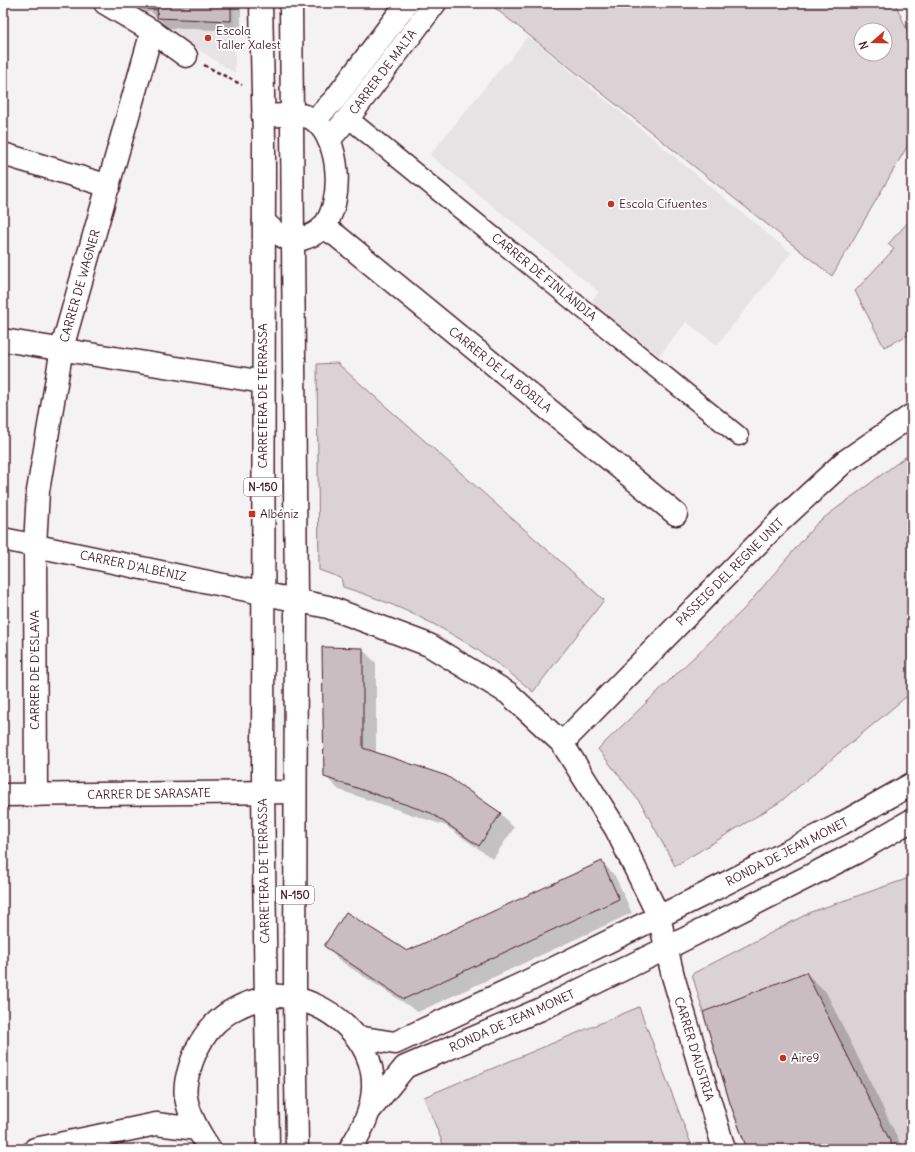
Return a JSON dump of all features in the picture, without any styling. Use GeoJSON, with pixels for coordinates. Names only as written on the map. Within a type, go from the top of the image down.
{"type":"FeatureCollection","features":[{"type":"Feature","properties":{"kind":"street"},"geometry":{"type":"LineString","coordinates":[[105,3],[152,31],[186,56]]}},
{"type":"Feature","properties":{"kind":"street","name":"CARRETERA DE TERRASSA"},"geometry":{"type":"LineString","coordinates":[[261,3],[264,222],[263,792],[268,1149]]}},
{"type":"Feature","properties":{"kind":"street","name":"N-150"},"geometry":{"type":"LineString","coordinates":[[291,3],[296,601],[294,998],[297,1149]]}},
{"type":"Feature","properties":{"kind":"street","name":"CARRER DE MALTA"},"geometry":{"type":"LineString","coordinates":[[315,120],[335,99],[407,3]]}},
{"type":"Feature","properties":{"kind":"street","name":"CARRER DE MALTA"},"geometry":{"type":"LineString","coordinates":[[329,140],[348,118],[435,3]]}},
{"type":"Feature","properties":{"kind":"street","name":"CARRER DE WAGNER"},"geometry":{"type":"LineString","coordinates":[[35,546],[38,491],[56,372],[152,31]]}},
{"type":"Feature","properties":{"kind":"street"},"geometry":{"type":"LineString","coordinates":[[263,116],[306,116],[315,120],[334,150],[337,168],[333,209],[323,227],[311,236],[293,242],[275,232],[264,222]]}},
{"type":"Feature","properties":{"kind":"street","name":"CARRER DE FINLÀNDIA"},"geometry":{"type":"LineString","coordinates":[[348,118],[739,436]]}},
{"type":"Feature","properties":{"kind":"street"},"geometry":{"type":"LineString","coordinates":[[3,154],[109,186]]}},
{"type":"Feature","properties":{"kind":"street","name":"CARRER DE LA BÒBILA"},"geometry":{"type":"LineString","coordinates":[[323,227],[337,236],[676,514]]}},
{"type":"Feature","properties":{"kind":"street"},"geometry":{"type":"LineString","coordinates":[[3,340],[62,348],[263,382]]}},
{"type":"Feature","properties":{"kind":"street","name":"PASSEIG DEL REGNE UNIT"},"geometry":{"type":"LineString","coordinates":[[562,743],[784,518],[844,462],[912,415]]}},
{"type":"Feature","properties":{"kind":"street","name":"CARRER D'ALBÉNIZ"},"geometry":{"type":"LineString","coordinates":[[3,539],[264,593]]}},
{"type":"Feature","properties":{"kind":"street","name":"CARRER DE D'ESLAVA"},"geometry":{"type":"LineString","coordinates":[[35,546],[36,795]]}},
{"type":"Feature","properties":{"kind":"street"},"geometry":{"type":"LineString","coordinates":[[264,593],[328,607],[430,645],[508,693],[562,743],[616,829],[659,917],[667,948]]}},
{"type":"Feature","properties":{"kind":"street","name":"RONDA DE JEAN MONET"},"geometry":{"type":"LineString","coordinates":[[357,1037],[395,1043],[659,917],[842,824],[912,784]]}},
{"type":"Feature","properties":{"kind":"street","name":"CARRER DE SARASATE"},"geometry":{"type":"LineString","coordinates":[[3,795],[295,792]]}},
{"type":"Feature","properties":{"kind":"street","name":"RONDA DE JEAN MONET"},"geometry":{"type":"LineString","coordinates":[[370,1110],[405,1067],[539,1010],[667,948],[857,852],[912,820]]}},
{"type":"Feature","properties":{"kind":"street","name":"CARRER D'AUSTRIA"},"geometry":{"type":"LineString","coordinates":[[667,948],[673,976],[724,1149]]}},
{"type":"Feature","properties":{"kind":"street"},"geometry":{"type":"LineString","coordinates":[[210,1149],[197,1129],[186,1096],[188,1071],[196,1051],[205,1034],[218,1020],[234,1009],[266,998],[280,996],[312,1003],[330,1012],[357,1037],[369,1061],[373,1074],[370,1110],[365,1123],[350,1149]]}},
{"type":"Feature","properties":{"kind":"street"},"geometry":{"type":"LineString","coordinates":[[156,1124],[186,1096]]}},
{"type":"Feature","properties":{"kind":"street"},"geometry":{"type":"LineString","coordinates":[[35,1149],[156,1124],[197,1129]]}},
{"type":"Feature","properties":{"kind":"path"},"geometry":{"type":"LineString","coordinates":[[186,56],[244,86]]}},
{"type":"Feature","properties":{"kind":"shaded area","name":"Escola Taller Xalest"},"geometry":{"type":"Polygon","coordinates":[[[127,3],[234,3],[235,73],[127,3]]]}},
{"type":"Feature","properties":{"kind":"shaded area"},"geometry":{"type":"Polygon","coordinates":[[[492,3],[895,3],[912,41],[912,138],[832,276],[491,5],[492,3]]]}},
{"type":"Feature","properties":{"kind":"shaded area","name":"Escola Cifuentes"},"geometry":{"type":"Polygon","coordinates":[[[528,36],[791,253],[717,345],[686,322],[659,356],[591,301],[599,292],[430,155],[505,63],[507,64],[528,36]]]}},
{"type":"Feature","properties":{"kind":"shaded area"},"geometry":{"type":"Polygon","coordinates":[[[912,218],[912,333],[884,347],[855,291],[894,249],[888,244],[912,218]]]}},
{"type":"Feature","properties":{"kind":"shaded area"},"geometry":{"type":"Polygon","coordinates":[[[337,363],[604,600],[533,692],[490,658],[443,629],[394,606],[343,587],[341,578],[319,570],[317,364],[337,363]]]}},
{"type":"Feature","properties":{"kind":"shaded area"},"geometry":{"type":"Polygon","coordinates":[[[912,452],[912,692],[780,802],[675,866],[642,805],[598,749],[744,609],[817,523],[912,452]]]}},
{"type":"Feature","properties":{"kind":"shaded area"},"geometry":{"type":"Polygon","coordinates":[[[912,877],[912,1149],[747,1149],[730,1103],[692,974],[811,912],[912,877]]]}},
{"type":"Feature","properties":{"kind":"shaded area"},"geometry":{"type":"Polygon","coordinates":[[[639,1007],[693,1149],[445,1149],[424,1097],[639,1007]]]}},
{"type":"Feature","properties":{"kind":"building"},"geometry":{"type":"Polygon","coordinates":[[[146,3],[158,3],[158,10],[147,9],[146,3]]]}},
{"type":"Feature","properties":{"kind":"building"},"geometry":{"type":"Polygon","coordinates":[[[158,3],[231,3],[231,21],[157,18],[158,3]]]}},
{"type":"Feature","properties":{"kind":"building"},"geometry":{"type":"Polygon","coordinates":[[[322,647],[363,648],[363,748],[447,776],[501,813],[479,846],[431,813],[324,777],[322,647]]]}},
{"type":"Feature","properties":{"kind":"building"},"geometry":{"type":"Polygon","coordinates":[[[602,861],[619,899],[404,999],[324,946],[346,912],[407,951],[602,861]]]}},
{"type":"Feature","properties":{"kind":"building","name":"Aire9"},"geometry":{"type":"Polygon","coordinates":[[[806,972],[894,1149],[747,1149],[730,1103],[703,1012],[806,972]]]}},
{"type":"Feature","properties":{"kind":"place","name":"Escola Taller Xalest"},"geometry":{"type":"Point","coordinates":[208,38]}},
{"type":"Feature","properties":{"kind":"place","name":"Escola Cifuentes"},"geometry":{"type":"Point","coordinates":[611,204]}},
{"type":"Feature","properties":{"kind":"place","name":"Albéniz"},"geometry":{"type":"Point","coordinates":[252,514]}},
{"type":"Feature","properties":{"kind":"place","name":"Aire9"},"geometry":{"type":"Point","coordinates":[783,1058]}}]}
